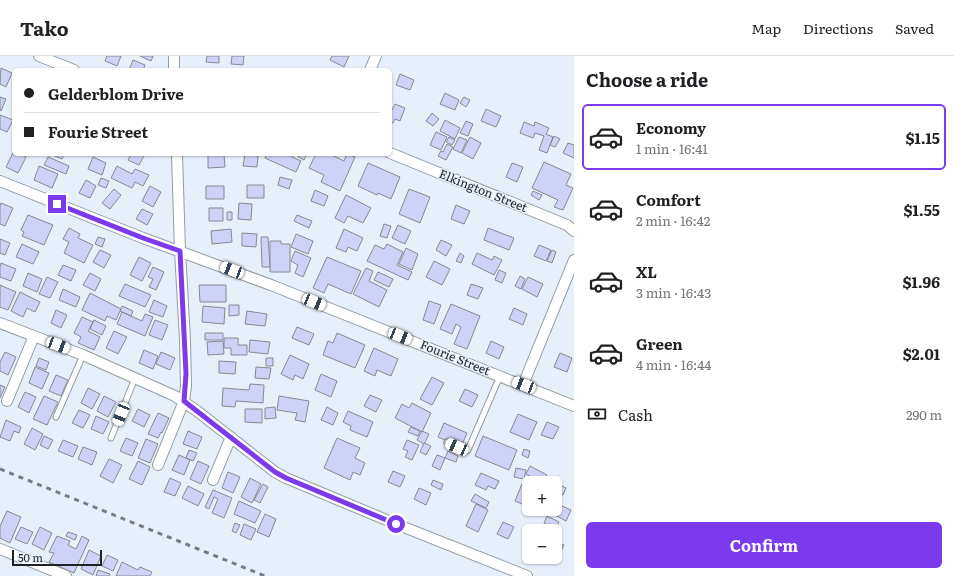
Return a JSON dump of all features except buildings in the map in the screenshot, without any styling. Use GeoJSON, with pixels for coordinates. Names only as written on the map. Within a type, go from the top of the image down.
{"type":"FeatureCollection","features":[{"type":"Feature","properties":{"kind":"street"},"geometry":{"type":"LineString","coordinates":[[39,56],[69,68]]}},
{"type":"Feature","properties":{"kind":"street"},"geometry":{"type":"LineString","coordinates":[[174,56],[174,68]]}},
{"type":"Feature","properties":{"kind":"street"},"geometry":{"type":"LineString","coordinates":[[371,68],[376,56]]}},
{"type":"Feature","properties":{"kind":"street","name":"Elkington Street"},"geometry":{"type":"LineString","coordinates":[[392,154],[567,225],[574,231]]}},
{"type":"Feature","properties":{"kind":"street"},"geometry":{"type":"LineString","coordinates":[[158,465],[184,401],[186,374],[177,156]]}},
{"type":"Feature","properties":{"kind":"street","name":"Fourie Street"},"geometry":{"type":"LineString","coordinates":[[0,181],[143,238],[271,285],[574,406]]}},
{"type":"Feature","properties":{"kind":"street"},"geometry":{"type":"LineString","coordinates":[[524,385],[574,260]]}},
{"type":"Feature","properties":{"kind":"street"},"geometry":{"type":"LineString","coordinates":[[0,323],[83,355],[166,391],[184,401],[275,472],[299,484],[527,576]]}},
{"type":"Feature","properties":{"kind":"street"},"geometry":{"type":"LineString","coordinates":[[7,401],[34,336]]}},
{"type":"Feature","properties":{"kind":"street"},"geometry":{"type":"LineString","coordinates":[[213,480],[231,437]]}},
{"type":"Feature","properties":{"kind":"street"},"geometry":{"type":"LineString","coordinates":[[0,549],[66,576]]}},
{"type":"Feature","properties":{"kind":"lane"},"geometry":{"type":"LineString","coordinates":[[56,417],[83,355]]}},
{"type":"Feature","properties":{"kind":"lane"},"geometry":{"type":"LineString","coordinates":[[447,442],[467,451],[468,450],[500,376]]}},
{"type":"Feature","properties":{"kind":"lane"},"geometry":{"type":"LineString","coordinates":[[111,438],[135,378]]}},
{"type":"Feature","properties":{"kind":"railway"},"geometry":{"type":"LineString","coordinates":[[0,469],[265,576]]}},
{"type":"Feature","properties":{"kind":"route"},"geometry":{"type":"LineString","coordinates":[[57,204],[180,251],[186,374],[184,401],[275,472],[299,484],[396,524]]}}]}
